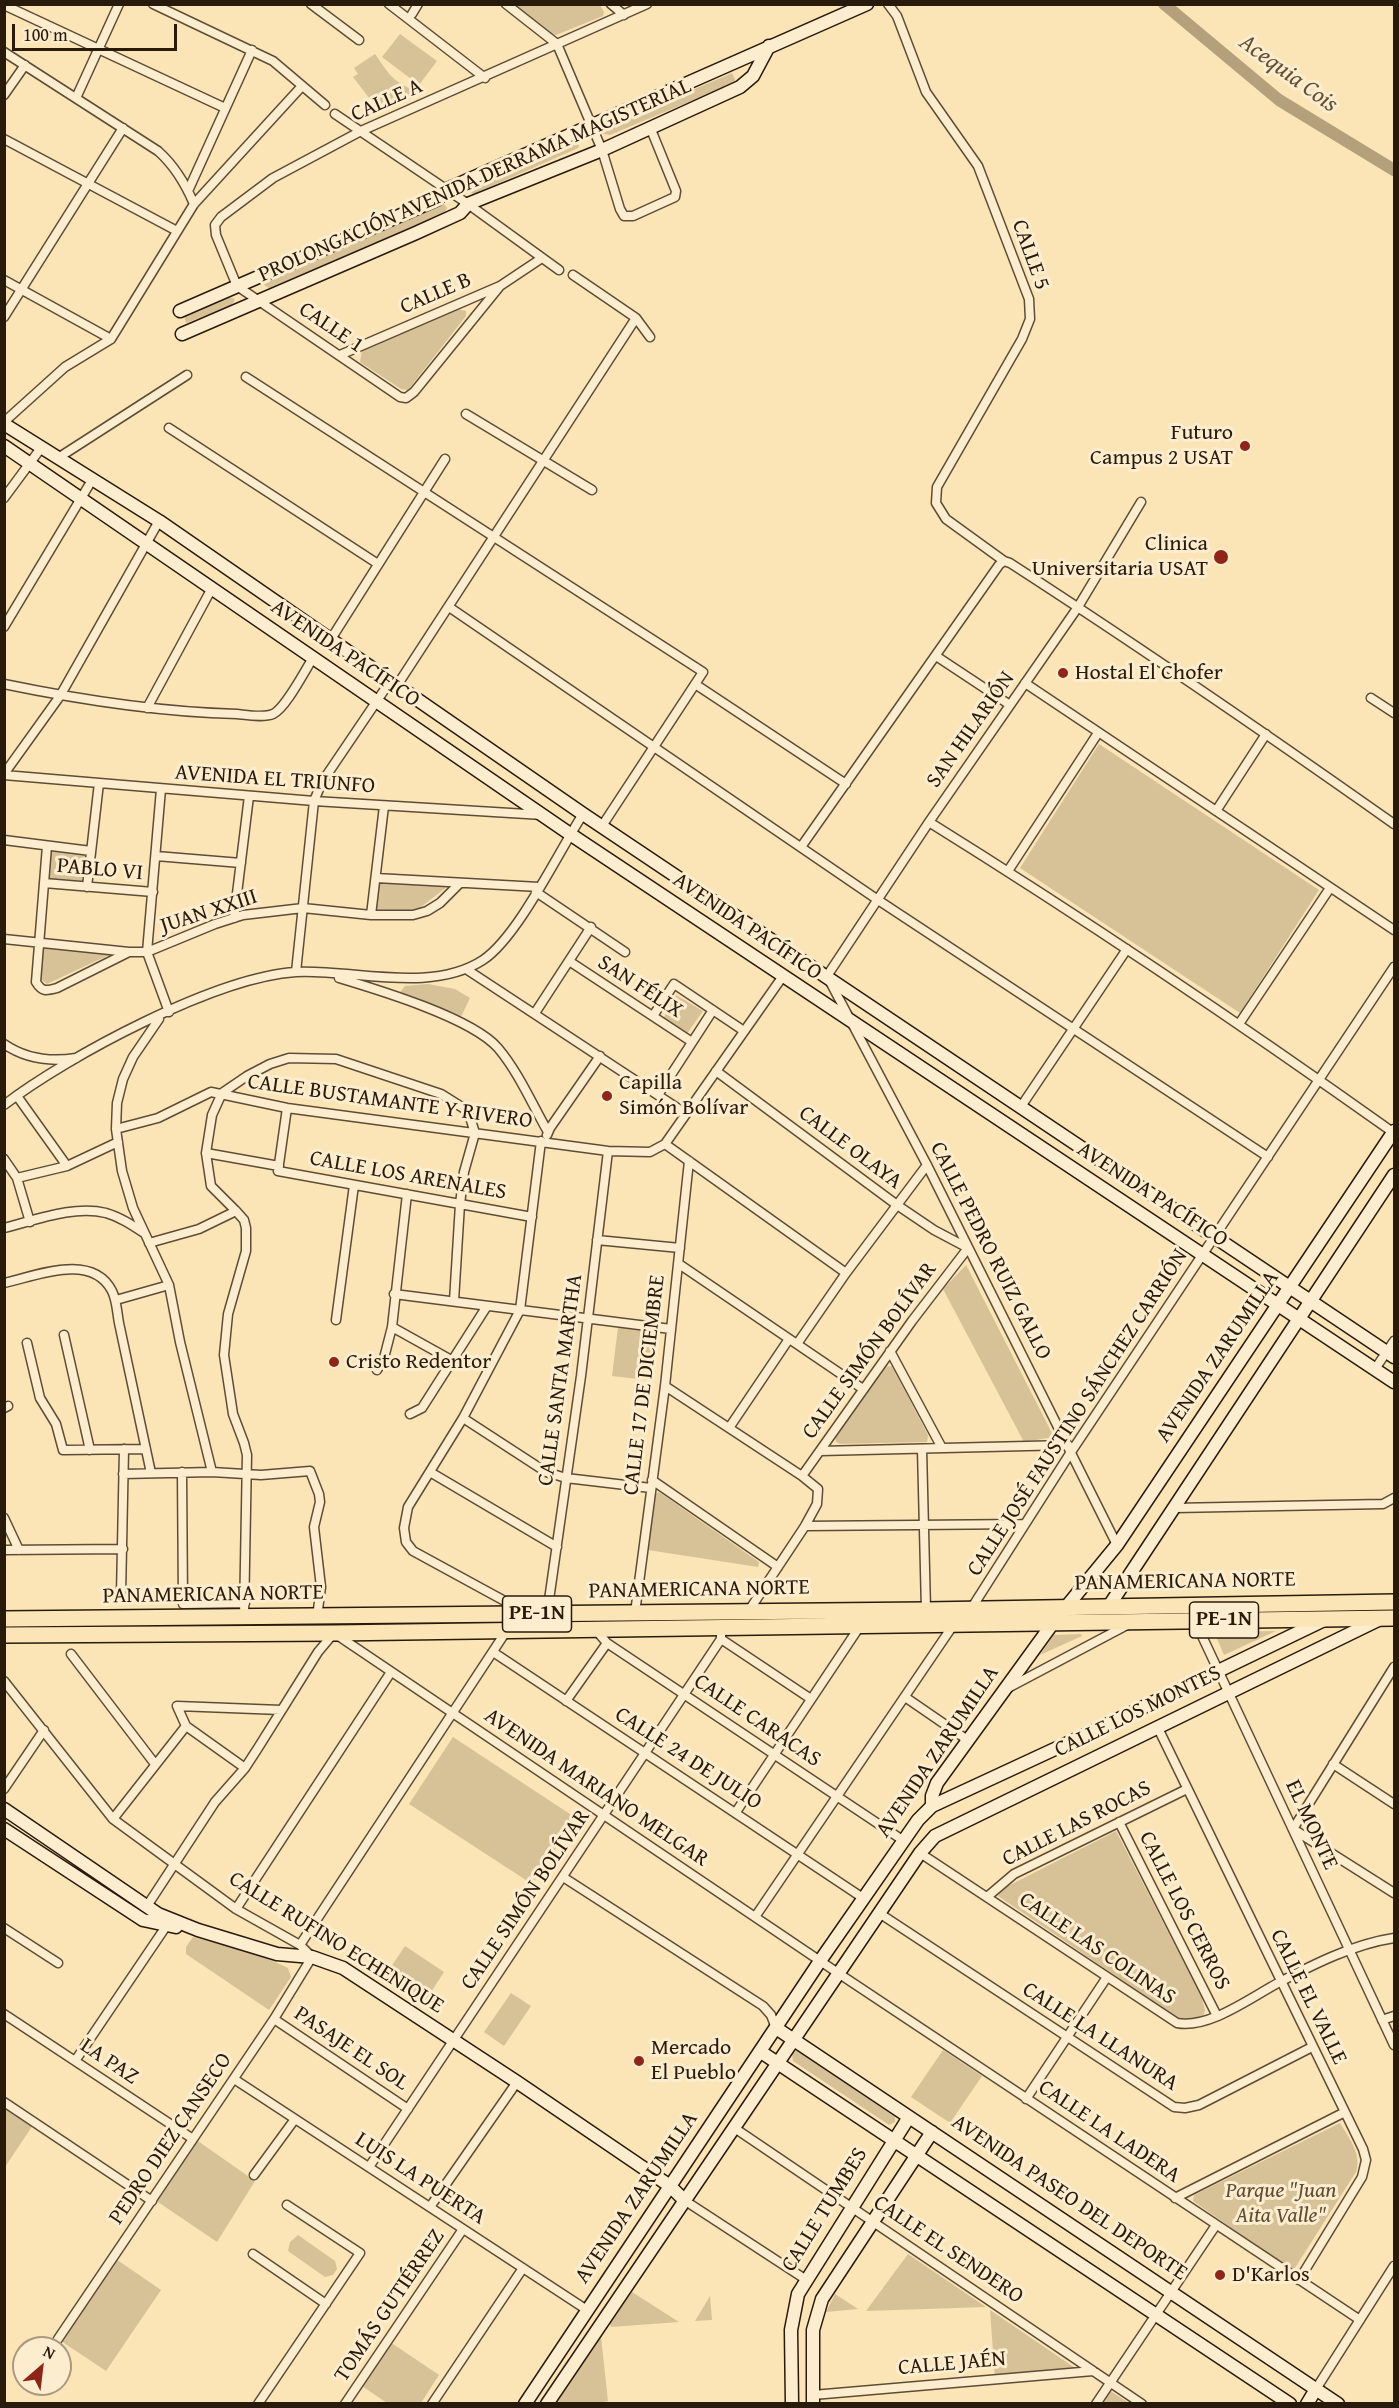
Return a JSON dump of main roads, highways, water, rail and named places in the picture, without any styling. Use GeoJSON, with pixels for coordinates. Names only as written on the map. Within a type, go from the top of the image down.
{"type":"FeatureCollection","features":[{"type":"Feature","properties":{"kind":"highway","name":"PANAMERICANA NORTE"},"geometry":{"type":"LineString","coordinates":[[4,1619],[245,1610],[317,1617],[1395,1602]]}},
{"type":"Feature","properties":{"kind":"highway","name":"PANAMERICANA NORTE"},"geometry":{"type":"LineString","coordinates":[[4,1635],[333,1633],[594,1628],[721,1633],[860,1626],[1388,1618]]}},
{"type":"Feature","properties":{"kind":"waterway","name":"Acequia Cois"},"geometry":{"type":"LineString","coordinates":[[1164,4],[1279,100],[1394,170]]}},
{"type":"Feature","properties":{"kind":"place","name":"Futuro Campus 2 USAT"},"geometry":{"type":"Point","coordinates":[1245,446]}},
{"type":"Feature","properties":{"kind":"place","name":"Clinica Universitaria USAT"},"geometry":{"type":"Point","coordinates":[1221,557]}},
{"type":"Feature","properties":{"kind":"place","name":"Hostal El Chofer"},"geometry":{"type":"Point","coordinates":[1063,673]}},
{"type":"Feature","properties":{"kind":"place","name":"Capilla Simón Bolívar"},"geometry":{"type":"Point","coordinates":[607,1096]}},
{"type":"Feature","properties":{"kind":"place","name":"Cristo Redentor"},"geometry":{"type":"Point","coordinates":[334,1362]}},
{"type":"Feature","properties":{"kind":"place","name":"Mercado El Pueblo"},"geometry":{"type":"Point","coordinates":[639,2061]}},
{"type":"Feature","properties":{"kind":"place","name":"D'Karlos"},"geometry":{"type":"Point","coordinates":[1220,2275]}},
{"type":"Feature","properties":{"kind":"park label","name":"Parque \"Juan Aita Valle\""},"geometry":{"type":"Point","coordinates":[1281,2204]}}]}
